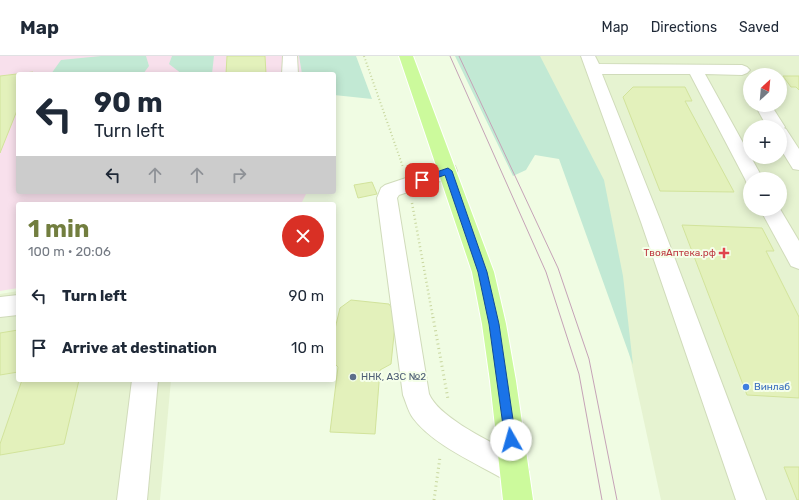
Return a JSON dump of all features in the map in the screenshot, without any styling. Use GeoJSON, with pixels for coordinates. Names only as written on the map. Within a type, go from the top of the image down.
{"type":"FeatureCollection","features":[{"type":"Feature","properties":{"kind":"main road"},"geometry":{"type":"LineString","coordinates":[[406,56],[448,171],[482,272],[494,324],[503,381],[518,500]]}},
{"type":"Feature","properties":{"kind":"main road"},"geometry":{"type":"LineString","coordinates":[[507,500],[515,470]]}},
{"type":"Feature","properties":{"kind":"lane"},"geometry":{"type":"LineString","coordinates":[[290,56],[290,72]]}},
{"type":"Feature","properties":{"kind":"lane"},"geometry":{"type":"LineString","coordinates":[[734,56],[743,72]]}},
{"type":"Feature","properties":{"kind":"lane"},"geometry":{"type":"LineString","coordinates":[[743,77],[695,70],[590,62],[651,222],[752,500]]}},
{"type":"Feature","properties":{"kind":"lane"},"geometry":{"type":"LineString","coordinates":[[695,70],[750,172]]}},
{"type":"Feature","properties":{"kind":"lane"},"geometry":{"type":"LineString","coordinates":[[787,144],[799,164]]}},
{"type":"Feature","properties":{"kind":"lane"},"geometry":{"type":"LineString","coordinates":[[448,171],[392,190],[388,193],[387,198],[416,395],[421,407],[431,419],[444,430],[515,470]]}},
{"type":"Feature","properties":{"kind":"lane"},"geometry":{"type":"LineString","coordinates":[[774,216],[799,260]]}},
{"type":"Feature","properties":{"kind":"lane"},"geometry":{"type":"LineString","coordinates":[[0,307],[16,305]]}},
{"type":"Feature","properties":{"kind":"lane"},"geometry":{"type":"LineString","coordinates":[[132,500],[145,382]]}},
{"type":"Feature","properties":{"kind":"path"},"geometry":{"type":"LineString","coordinates":[[364,56],[408,185]]}},
{"type":"Feature","properties":{"kind":"shaded area"},"geometry":{"type":"Polygon","coordinates":[[[0,56],[322,56],[326,72],[16,72],[16,194],[306,194],[302,202],[16,202],[16,288],[0,291],[0,56]]]}},
{"type":"Feature","properties":{"kind":"shaded area"},"geometry":{"type":"Polygon","coordinates":[[[101,56],[146,56],[149,66],[144,72],[52,72],[61,60],[101,56]]]}},
{"type":"Feature","properties":{"kind":"shaded area"},"geometry":{"type":"Polygon","coordinates":[[[172,56],[214,56],[212,72],[179,72],[169,64],[172,56]]]}},
{"type":"Feature","properties":{"kind":"shaded area"},"geometry":{"type":"Polygon","coordinates":[[[299,56],[356,56],[372,99],[336,95],[336,72],[302,72],[299,56]]]}},
{"type":"Feature","properties":{"kind":"shaded area"},"geometry":{"type":"Polygon","coordinates":[[[455,56],[540,56],[604,180],[623,276],[633,365],[559,159],[535,155],[526,170],[513,176],[455,56]]]}},
{"type":"Feature","properties":{"kind":"shaded area"},"geometry":{"type":"Polygon","coordinates":[[[538,56],[799,56],[799,500],[661,500],[607,251],[538,56]]]}},
{"type":"Feature","properties":{"kind":"shaded area"},"geometry":{"type":"Polygon","coordinates":[[[16,291],[16,382],[171,382],[160,500],[0,500],[0,294],[16,291]]]}},
{"type":"Feature","properties":{"kind":"building"},"geometry":{"type":"Polygon","coordinates":[[[227,56],[265,56],[266,72],[226,72],[227,56]]]}},
{"type":"Feature","properties":{"kind":"building"},"geometry":{"type":"Polygon","coordinates":[[[16,74],[16,113],[0,153],[0,76],[16,74]]]}},
{"type":"Feature","properties":{"kind":"building"},"geometry":{"type":"Polygon","coordinates":[[[787,76],[799,76],[799,90],[796,87],[791,87],[787,82],[787,76]]]}},
{"type":"Feature","properties":{"kind":"building"},"geometry":{"type":"Polygon","coordinates":[[[633,87],[685,87],[692,101],[685,101],[734,192],[660,191],[623,97],[633,87]]]}},
{"type":"Feature","properties":{"kind":"building"},"geometry":{"type":"Polygon","coordinates":[[[372,182],[377,194],[358,198],[354,185],[372,182]]]}},
{"type":"Feature","properties":{"kind":"building"},"geometry":{"type":"Polygon","coordinates":[[[682,225],[762,228],[774,251],[766,251],[799,317],[799,398],[747,395],[682,225]]]}},
{"type":"Feature","properties":{"kind":"building"},"geometry":{"type":"Polygon","coordinates":[[[351,300],[389,304],[396,315],[391,364],[380,370],[375,434],[330,432],[338,367],[336,365],[336,325],[340,308],[351,300]]]}},
{"type":"Feature","properties":{"kind":"building"},"geometry":{"type":"Polygon","coordinates":[[[16,330],[16,372],[0,375],[0,333],[16,330]]]}},
{"type":"Feature","properties":{"kind":"building"},"geometry":{"type":"Polygon","coordinates":[[[21,382],[79,382],[64,444],[0,455],[0,444],[21,382]]]}},
{"type":"Feature","properties":{"kind":"building"},"geometry":{"type":"Polygon","coordinates":[[[784,467],[799,467],[799,500],[797,500],[784,467]]]}},
{"type":"Feature","properties":{"kind":"tram line"},"geometry":{"type":"LineString","coordinates":[[450,56],[546,272],[579,374],[602,500]]}},
{"type":"Feature","properties":{"kind":"tram line"},"geometry":{"type":"LineString","coordinates":[[459,56],[558,268],[589,359],[617,500]]}},
{"type":"Feature","properties":{"kind":"place","name":"ТвояАптека.рф"},"geometry":{"type":"Point","coordinates":[724,253]}},
{"type":"Feature","properties":{"kind":"place","name":"ННК, АЗС №2"},"geometry":{"type":"Point","coordinates":[353,377]}},
{"type":"Feature","properties":{"kind":"place","name":"Винлаб"},"geometry":{"type":"Point","coordinates":[746,387]}},
{"type":"Feature","properties":{"kind":"route"},"geometry":{"type":"LineString","coordinates":[[422,180],[448,171],[478,258],[494,324],[511,440]]}}]}
